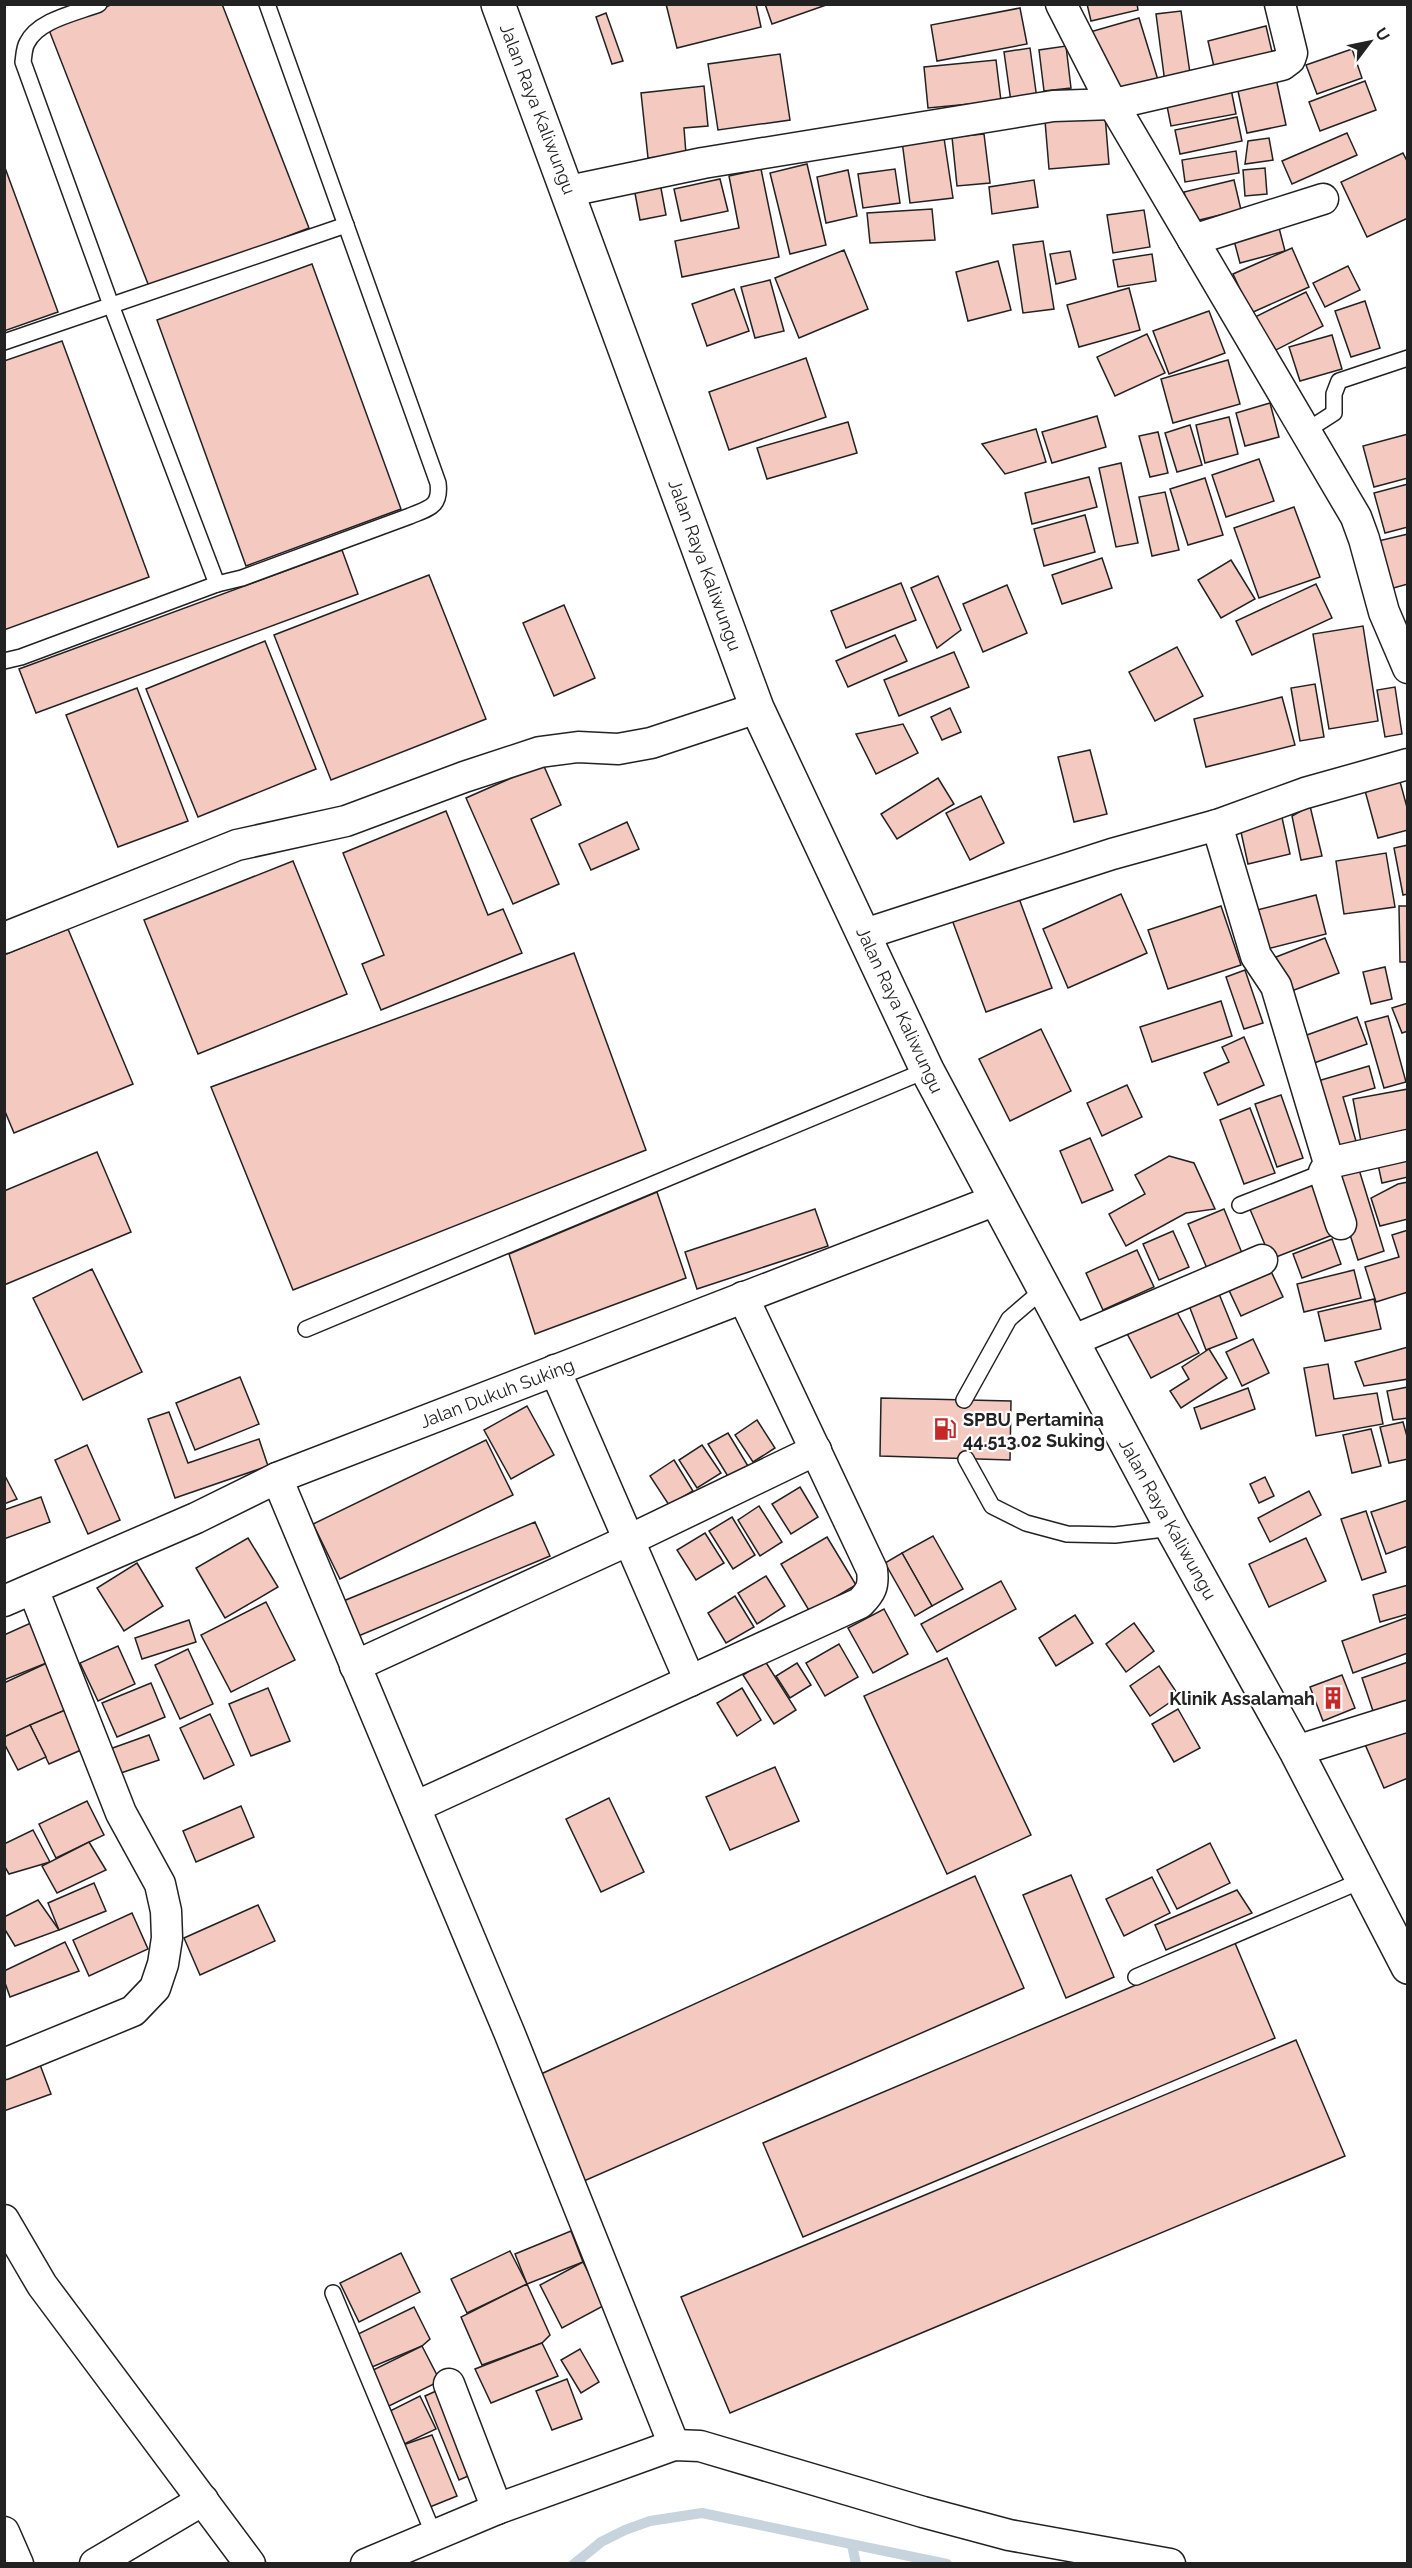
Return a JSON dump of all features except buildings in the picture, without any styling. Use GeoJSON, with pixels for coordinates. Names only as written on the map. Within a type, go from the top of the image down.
{"type":"FeatureCollection","features":[{"type":"Feature","properties":{"kind":"main road","name":"Jalan Raya Kaliwungu"},"geometry":{"type":"LineString","coordinates":[[498,4],[569,191],[757,708],[927,1070],[1172,1528],[1296,1751],[1407,1967]]}},
{"type":"Feature","properties":{"kind":"street"},"geometry":{"type":"LineString","coordinates":[[1061,4],[1114,104],[1356,517],[1396,609],[1407,668]]}},
{"type":"Feature","properties":{"kind":"street"},"geometry":{"type":"LineString","coordinates":[[569,191],[703,163],[1053,106],[1114,104],[1287,63],[1292,53],[1280,4]]}},
{"type":"Feature","properties":{"kind":"street"},"geometry":{"type":"LineString","coordinates":[[1193,240],[1323,199]]}},
{"type":"Feature","properties":{"kind":"street"},"geometry":{"type":"LineString","coordinates":[[4,938],[237,845],[346,821],[464,777],[540,752],[578,747],[618,749],[651,743],[757,708]]}},
{"type":"Feature","properties":{"kind":"street"},"geometry":{"type":"LineString","coordinates":[[865,934],[1112,854],[1218,825],[1305,793],[1407,764]]}},
{"type":"Feature","properties":{"kind":"street"},"geometry":{"type":"LineString","coordinates":[[1218,825],[1256,956],[1276,986],[1341,1224]]}},
{"type":"Feature","properties":{"kind":"street"},"geometry":{"type":"LineString","coordinates":[[1327,1168],[1407,1145]]}},
{"type":"Feature","properties":{"kind":"street","name":"Jalan Dukuh Suking"},"geometry":{"type":"LineString","coordinates":[[4,1601],[196,1518],[277,1478],[996,1200]]}},
{"type":"Feature","properties":{"kind":"street"},"geometry":{"type":"LineString","coordinates":[[1072,1341],[1262,1260]]}},
{"type":"Feature","properties":{"kind":"street"},"geometry":{"type":"LineString","coordinates":[[415,1807],[860,1603],[871,1591],[874,1584],[872,1570],[743,1297]]}},
{"type":"Feature","properties":{"kind":"street"},"geometry":{"type":"LineString","coordinates":[[555,1370],[690,1681]]}},
{"type":"Feature","properties":{"kind":"street"},"geometry":{"type":"LineString","coordinates":[[355,1666],[629,1540],[816,1450]]}},
{"type":"Feature","properties":{"kind":"street"},"geometry":{"type":"LineString","coordinates":[[277,1478],[509,2032],[674,2445]]}},
{"type":"Feature","properties":{"kind":"street"},"geometry":{"type":"LineString","coordinates":[[4,2064],[133,2011],[155,1988],[163,1964],[167,1938],[166,1911],[160,1884],[121,1814],[33,1589]]}},
{"type":"Feature","properties":{"kind":"street"},"geometry":{"type":"LineString","coordinates":[[1296,1751],[1407,1716]]}},
{"type":"Feature","properties":{"kind":"street"},"geometry":{"type":"LineString","coordinates":[[4,2220],[48,2294],[250,2564]]}},
{"type":"Feature","properties":{"kind":"street"},"geometry":{"type":"LineString","coordinates":[[449,2384],[497,2510]]}},
{"type":"Feature","properties":{"kind":"street"},"geometry":{"type":"LineString","coordinates":[[366,2564],[497,2510],[674,2445],[700,2446],[1009,2535],[1170,2564]]}},
{"type":"Feature","properties":{"kind":"street"},"geometry":{"type":"LineString","coordinates":[[95,2564],[203,2500]]}},
{"type":"Feature","properties":{"kind":"street"},"geometry":{"type":"LineString","coordinates":[[4,2532],[18,2564]]}},
{"type":"Feature","properties":{"kind":"lane"},"geometry":{"type":"LineString","coordinates":[[99,4],[51,22],[34,32],[26,44],[23,62],[111,305],[217,584]]}},
{"type":"Feature","properties":{"kind":"lane"},"geometry":{"type":"LineString","coordinates":[[4,660],[21,657],[217,584],[242,578],[432,507],[439,495],[434,472],[267,4]]}},
{"type":"Feature","properties":{"kind":"lane"},"geometry":{"type":"LineString","coordinates":[[4,342],[346,225]]}},
{"type":"Feature","properties":{"kind":"lane"},"geometry":{"type":"LineString","coordinates":[[1306,431],[1334,413],[1334,394],[1339,381],[1407,358]]}},
{"type":"Feature","properties":{"kind":"lane"},"geometry":{"type":"LineString","coordinates":[[306,1329],[927,1070]]}},
{"type":"Feature","properties":{"kind":"lane"},"geometry":{"type":"LineString","coordinates":[[1240,1205],[1327,1168]]}},
{"type":"Feature","properties":{"kind":"lane"},"geometry":{"type":"LineString","coordinates":[[964,1400],[1009,1319],[1045,1288]]}},
{"type":"Feature","properties":{"kind":"lane"},"geometry":{"type":"LineString","coordinates":[[966,1459],[992,1506],[1026,1523],[1067,1534],[1115,1535],[1172,1528]]}},
{"type":"Feature","properties":{"kind":"lane"},"geometry":{"type":"LineString","coordinates":[[1136,1977],[1363,1880]]}},
{"type":"Feature","properties":{"kind":"lane"},"geometry":{"type":"LineString","coordinates":[[333,2293],[434,2535]]}},
{"type":"Feature","properties":{"kind":"waterway"},"geometry":{"type":"LineString","coordinates":[[574,2564],[601,2542],[625,2530],[650,2521],[702,2513],[947,2564]]}},
{"type":"Feature","properties":{"kind":"waterway"},"geometry":{"type":"LineString","coordinates":[[852,2545],[856,2564]]}},
{"type":"Feature","properties":{"kind":"place","name":"SPBU Pertamina 44.513.02 Suking"},"geometry":{"type":"Point","coordinates":[945,1429]}},
{"type":"Feature","properties":{"kind":"place","name":"Klinik Assalamah"},"geometry":{"type":"Point","coordinates":[1333,1698]}}]}
